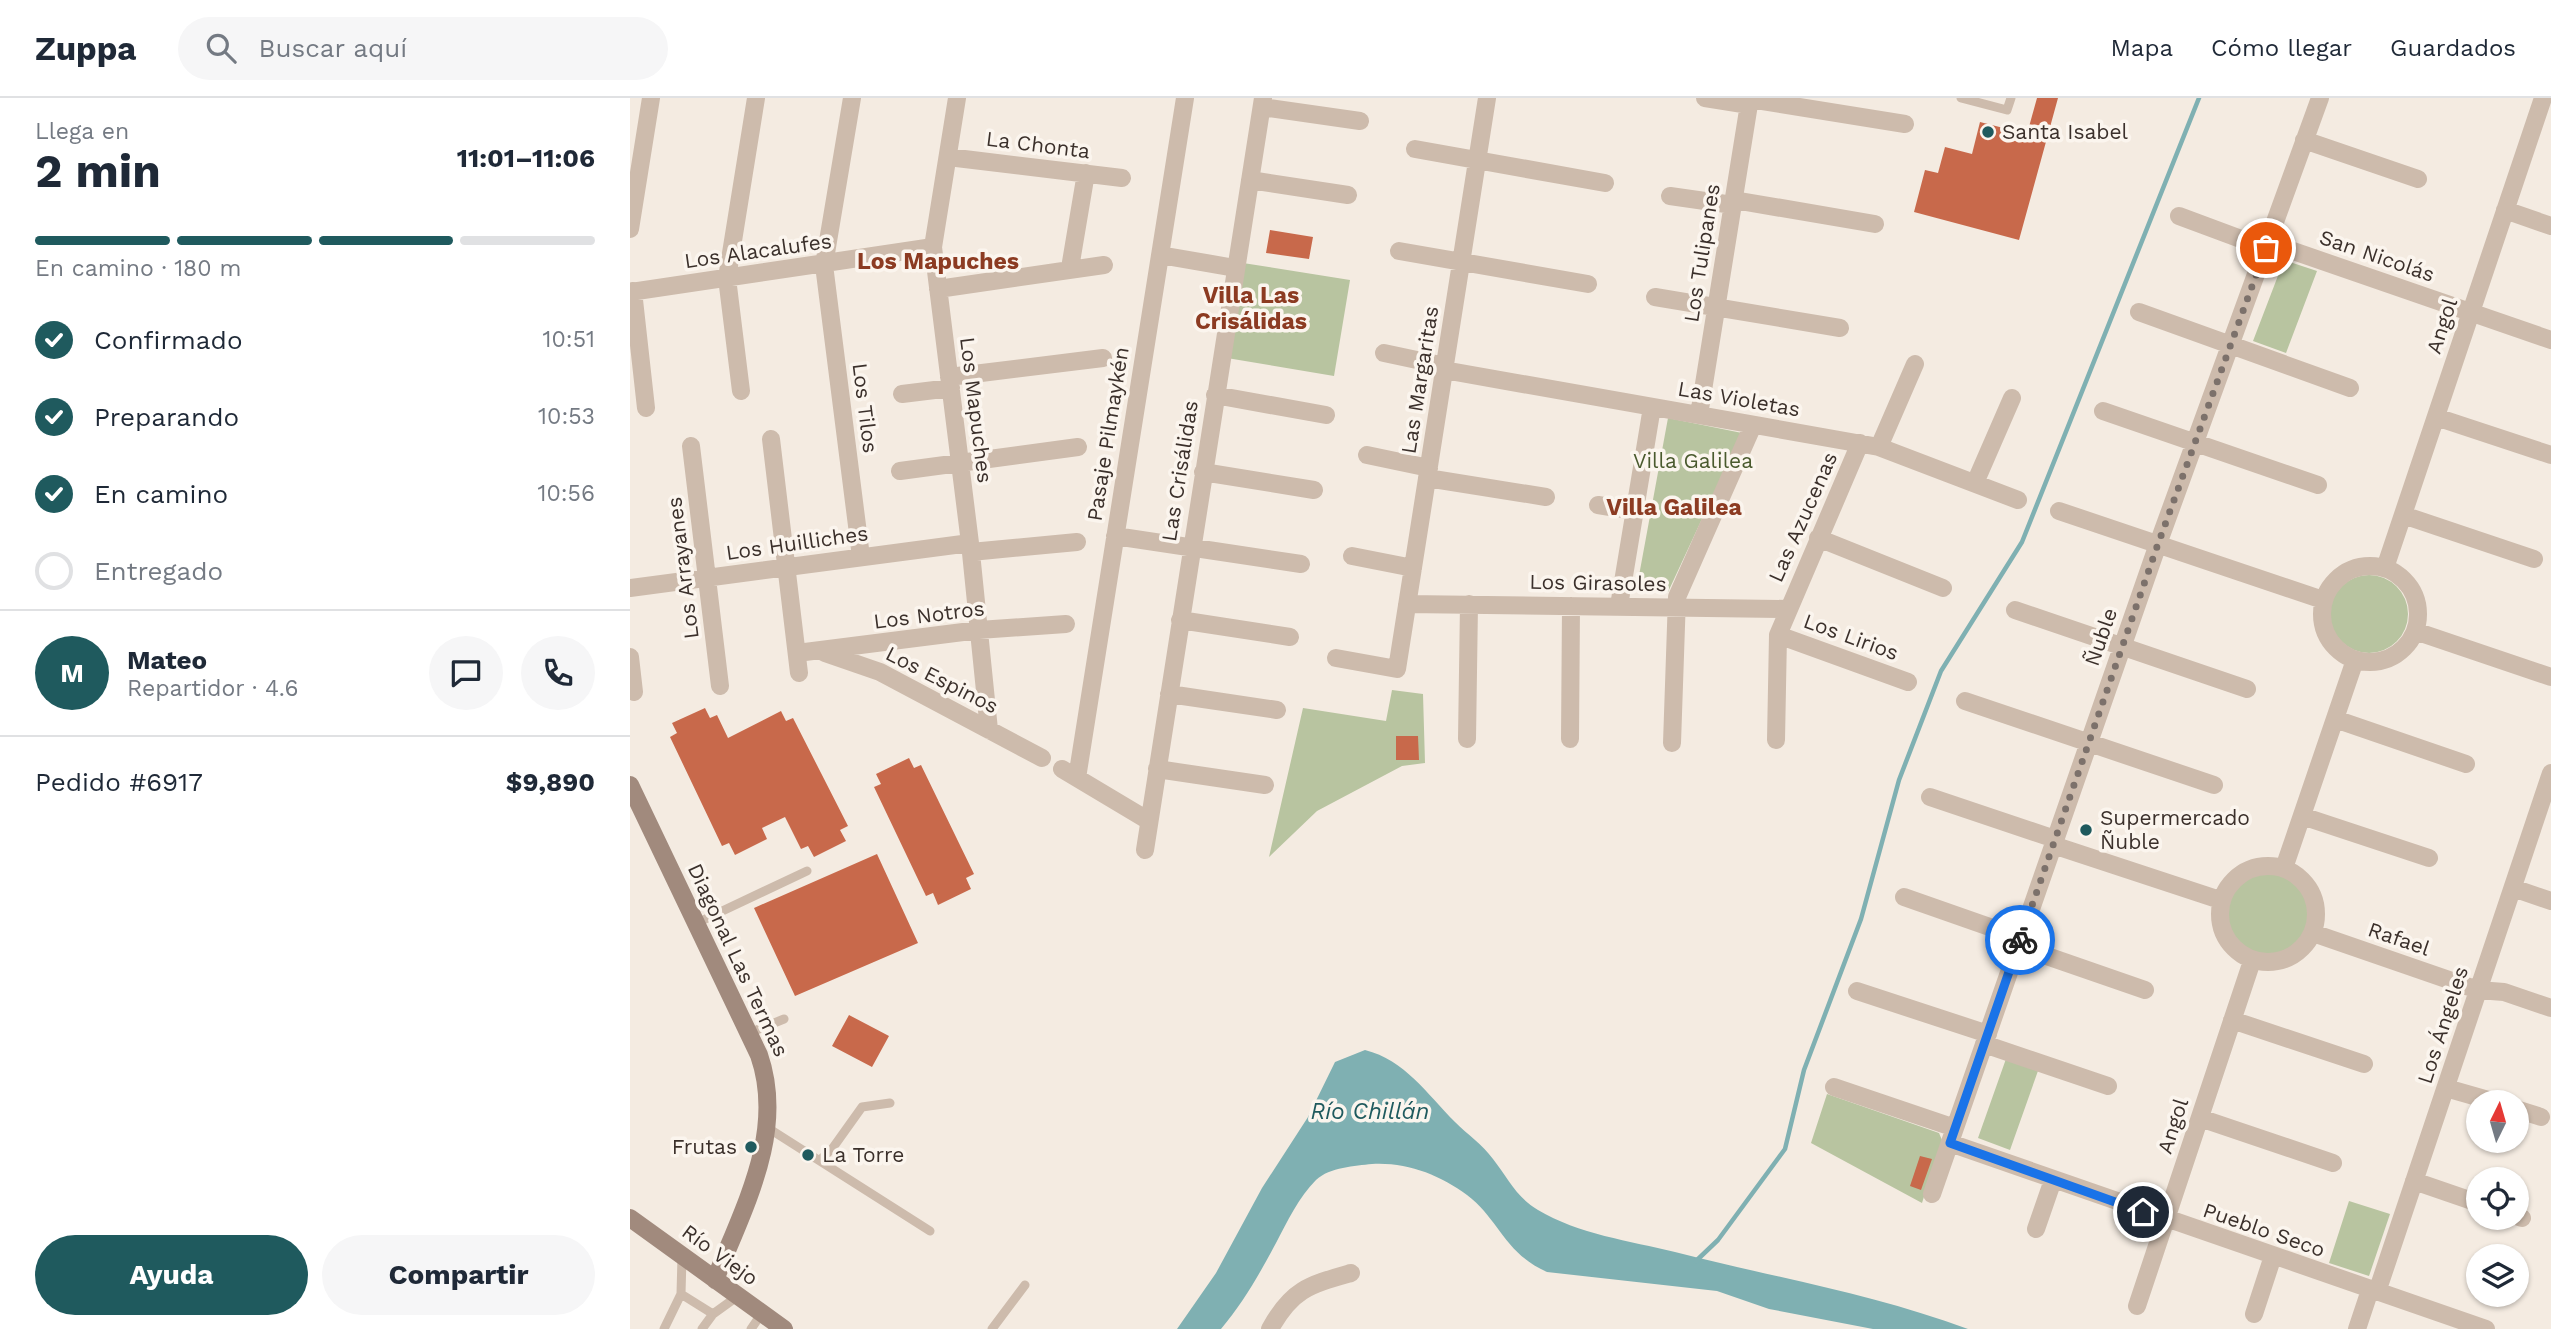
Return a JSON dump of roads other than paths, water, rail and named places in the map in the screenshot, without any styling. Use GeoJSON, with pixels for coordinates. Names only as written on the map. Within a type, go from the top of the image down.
{"type":"FeatureCollection","features":[{"type":"Feature","properties":{"kind":"main road","name":"Diagonal Las Termas"},"geometry":{"type":"LineString","coordinates":[[630,785],[749,1033],[765,1073],[768,1128],[760,1164],[715,1280]]}},
{"type":"Feature","properties":{"kind":"main road","name":"Río Viejo"},"geometry":{"type":"LineString","coordinates":[[630,1218],[783,1329]]}},
{"type":"Feature","properties":{"kind":"street"},"geometry":{"type":"LineString","coordinates":[[630,229],[651,98]]}},
{"type":"Feature","properties":{"kind":"street"},"geometry":{"type":"LineString","coordinates":[[741,391],[727,278],[756,98]]}},
{"type":"Feature","properties":{"kind":"street","name":"Los Tilos"},"geometry":{"type":"LineString","coordinates":[[852,98],[824,265],[861,557]]}},
{"type":"Feature","properties":{"kind":"street","name":"Los Mapuches"},"geometry":{"type":"LineString","coordinates":[[957,98],[933,247],[971,547],[989,730]]}},
{"type":"Feature","properties":{"kind":"street","name":"Pasaje Pilmaykén"},"geometry":{"type":"LineString","coordinates":[[1149,821],[1069,774],[1115,536],[1185,98]]}},
{"type":"Feature","properties":{"kind":"street","name":"Las Margaritas"},"geometry":{"type":"LineString","coordinates":[[1336,658],[1397,669],[1488,98]]}},
{"type":"Feature","properties":{"kind":"street"},"geometry":{"type":"LineString","coordinates":[[1705,98],[1750,101],[1905,124]]}},
{"type":"Feature","properties":{"kind":"street","name":"Ñuble"},"geometry":{"type":"LineString","coordinates":[[1932,1194],[2158,544],[2320,98]]}},
{"type":"Feature","properties":{"kind":"street","name":"Los Tulipanes"},"geometry":{"type":"LineString","coordinates":[[1699,415],[1750,101]]}},
{"type":"Feature","properties":{"kind":"street"},"geometry":{"type":"LineString","coordinates":[[1263,102],[1360,121]]}},
{"type":"Feature","properties":{"kind":"street","name":"Las Crisálidas"},"geometry":{"type":"LineString","coordinates":[[1144,850],[1263,102]]}},
{"type":"Feature","properties":{"kind":"street","name":"Angol"},"geometry":{"type":"LineString","coordinates":[[2385,568],[2505,210],[2544,110]]}},
{"type":"Feature","properties":{"kind":"street"},"geometry":{"type":"LineString","coordinates":[[2304,141],[2418,179]]}},
{"type":"Feature","properties":{"kind":"street"},"geometry":{"type":"LineString","coordinates":[[1415,149],[1605,183]]}},
{"type":"Feature","properties":{"kind":"street","name":"La Chonta"},"geometry":{"type":"LineString","coordinates":[[948,157],[1122,178]]}},
{"type":"Feature","properties":{"kind":"street"},"geometry":{"type":"LineString","coordinates":[[1070,268],[1086,173]]}},
{"type":"Feature","properties":{"kind":"street"},"geometry":{"type":"LineString","coordinates":[[1250,180],[1348,195]]}},
{"type":"Feature","properties":{"kind":"street"},"geometry":{"type":"LineString","coordinates":[[1670,196],[1875,224]]}},
{"type":"Feature","properties":{"kind":"street"},"geometry":{"type":"LineString","coordinates":[[2505,210],[2551,226]]}},
{"type":"Feature","properties":{"kind":"street","name":"San Nicolás"},"geometry":{"type":"LineString","coordinates":[[2179,216],[2551,340]]}},
{"type":"Feature","properties":{"kind":"street","name":"Los Alacalufes"},"geometry":{"type":"LineString","coordinates":[[631,291],[933,247]]}},
{"type":"Feature","properties":{"kind":"street"},"geometry":{"type":"LineString","coordinates":[[1399,251],[1588,284]]}},
{"type":"Feature","properties":{"kind":"street"},"geometry":{"type":"LineString","coordinates":[[1160,255],[1235,268]]}},
{"type":"Feature","properties":{"kind":"street"},"geometry":{"type":"LineString","coordinates":[[938,289],[1104,265]]}},
{"type":"Feature","properties":{"kind":"street"},"geometry":{"type":"LineString","coordinates":[[631,291],[646,408]]}},
{"type":"Feature","properties":{"kind":"street"},"geometry":{"type":"LineString","coordinates":[[1655,297],[1840,328]]}},
{"type":"Feature","properties":{"kind":"street"},"geometry":{"type":"LineString","coordinates":[[2139,313],[2350,388]]}},
{"type":"Feature","properties":{"kind":"street","name":"Las Violetas"},"geometry":{"type":"LineString","coordinates":[[1384,353],[1445,368],[1879,447],[2018,500]]}},
{"type":"Feature","properties":{"kind":"street"},"geometry":{"type":"LineString","coordinates":[[902,394],[950,383],[1103,358]]}},
{"type":"Feature","properties":{"kind":"street"},"geometry":{"type":"LineString","coordinates":[[1879,447],[1915,364]]}},
{"type":"Feature","properties":{"kind":"street"},"geometry":{"type":"LineString","coordinates":[[1215,396],[1326,415]]}},
{"type":"Feature","properties":{"kind":"street"},"geometry":{"type":"LineString","coordinates":[[1975,483],[2012,398]]}},
{"type":"Feature","properties":{"kind":"street"},"geometry":{"type":"LineString","coordinates":[[1619,606],[1652,407]]}},
{"type":"Feature","properties":{"kind":"street"},"geometry":{"type":"LineString","coordinates":[[2103,411],[2318,485]]}},
{"type":"Feature","properties":{"kind":"street"},"geometry":{"type":"LineString","coordinates":[[2436,417],[2551,455]]}},
{"type":"Feature","properties":{"kind":"street"},"geometry":{"type":"LineString","coordinates":[[1672,743],[1675,607],[1680,589],[1753,425]]}},
{"type":"Feature","properties":{"kind":"street"},"geometry":{"type":"LineString","coordinates":[[771,439],[799,673]]}},
{"type":"Feature","properties":{"kind":"street","name":"Las Azucenas"},"geometry":{"type":"LineString","coordinates":[[1776,740],[1778,635],[1860,443]]}},
{"type":"Feature","properties":{"kind":"street","name":"Los Arrayanes"},"geometry":{"type":"LineString","coordinates":[[691,446],[720,686]]}},
{"type":"Feature","properties":{"kind":"street"},"geometry":{"type":"LineString","coordinates":[[900,471],[1078,447]]}},
{"type":"Feature","properties":{"kind":"street"},"geometry":{"type":"LineString","coordinates":[[1367,455],[1428,473],[1546,497]]}},
{"type":"Feature","properties":{"kind":"street"},"geometry":{"type":"LineString","coordinates":[[1203,472],[1314,490]]}},
{"type":"Feature","properties":{"kind":"street"},"geometry":{"type":"LineString","coordinates":[[1598,505],[1635,511]]}},
{"type":"Feature","properties":{"kind":"street"},"geometry":{"type":"LineString","coordinates":[[2059,511],[2323,600]]}},
{"type":"Feature","properties":{"kind":"street"},"geometry":{"type":"LineString","coordinates":[[2403,514],[2534,559]]}},
{"type":"Feature","properties":{"kind":"street"},"geometry":{"type":"LineString","coordinates":[[1115,536],[1301,564]]}},
{"type":"Feature","properties":{"kind":"street"},"geometry":{"type":"LineString","coordinates":[[1818,538],[1943,588]]}},
{"type":"Feature","properties":{"kind":"street","name":"Los Huilliches"},"geometry":{"type":"LineString","coordinates":[[630,588],[861,557],[971,547],[1077,542]]}},
{"type":"Feature","properties":{"kind":"street"},"geometry":{"type":"LineString","coordinates":[[1352,556],[1413,568]]}},
{"type":"Feature","properties":{"kind":"street"},"geometry":{"type":"LineString","coordinates":[[2364,566],[2385,568],[2404,580],[2411,589],[2418,609],[2416,631],[2401,651],[2391,658],[2367,663],[2355,660],[2345,656],[2329,641],[2321,621],[2323,600],[2328,589],[2343,574],[2364,566]]}},
{"type":"Feature","properties":{"kind":"street","name":"Los Girasoles"},"geometry":{"type":"LineString","coordinates":[[1407,604],[1788,609]]}},
{"type":"Feature","properties":{"kind":"street"},"geometry":{"type":"LineString","coordinates":[[1467,739],[1469,604]]}},
{"type":"Feature","properties":{"kind":"street"},"geometry":{"type":"LineString","coordinates":[[1570,739],[1571,606]]}},
{"type":"Feature","properties":{"kind":"street"},"geometry":{"type":"LineString","coordinates":[[2015,610],[2247,689]]}},
{"type":"Feature","properties":{"kind":"street"},"geometry":{"type":"LineString","coordinates":[[1180,620],[1290,637]]}},
{"type":"Feature","properties":{"kind":"street","name":"Los Notros"},"geometry":{"type":"LineString","coordinates":[[797,653],[979,630],[1066,624]]}},
{"type":"Feature","properties":{"kind":"street"},"geometry":{"type":"LineString","coordinates":[[2416,631],[2551,677]]}},
{"type":"Feature","properties":{"kind":"street","name":"Los Lirios"},"geometry":{"type":"LineString","coordinates":[[1778,635],[1908,682]]}},
{"type":"Feature","properties":{"kind":"street","name":"Los Espinos"},"geometry":{"type":"LineString","coordinates":[[818,652],[880,672],[1042,758]]}},
{"type":"Feature","properties":{"kind":"street"},"geometry":{"type":"LineString","coordinates":[[630,657],[634,692]]}},
{"type":"Feature","properties":{"kind":"street"},"geometry":{"type":"LineString","coordinates":[[2284,868],[2355,660]]}},
{"type":"Feature","properties":{"kind":"street"},"geometry":{"type":"LineString","coordinates":[[1169,694],[1277,710]]}},
{"type":"Feature","properties":{"kind":"street"},"geometry":{"type":"LineString","coordinates":[[1965,702],[2214,785]]}},
{"type":"Feature","properties":{"kind":"street"},"geometry":{"type":"LineString","coordinates":[[2335,719],[2466,764]]}},
{"type":"Feature","properties":{"kind":"street"},"geometry":{"type":"LineString","coordinates":[[1157,769],[1265,785]]}},
{"type":"Feature","properties":{"kind":"street","name":"Los Ángeles"},"geometry":{"type":"LineString","coordinates":[[2357,1329],[2374,1291],[2414,1181],[2548,792],[2551,773]]}},
{"type":"Feature","properties":{"kind":"street"},"geometry":{"type":"LineString","coordinates":[[1930,797],[2220,901]]}},
{"type":"Feature","properties":{"kind":"street"},"geometry":{"type":"LineString","coordinates":[[2302,816],[2429,858]]}},
{"type":"Feature","properties":{"kind":"street"},"geometry":{"type":"LineString","coordinates":[[2264,865],[2284,868],[2300,877],[2311,892],[2316,910],[2313,933],[2306,945],[2291,957],[2273,962],[2252,961],[2237,952],[2224,937],[2219,918],[2220,901],[2230,882],[2245,870],[2264,865]]}},
{"type":"Feature","properties":{"kind":"street"},"geometry":{"type":"LineString","coordinates":[[2513,888],[2551,901]]}},
{"type":"Feature","properties":{"kind":"street"},"geometry":{"type":"LineString","coordinates":[[1904,897],[2145,990]]}},
{"type":"Feature","properties":{"kind":"street","name":"Rafael"},"geometry":{"type":"LineString","coordinates":[[2313,933],[2478,990],[2504,992],[2551,1008]]}},
{"type":"Feature","properties":{"kind":"street","name":"Angol"},"geometry":{"type":"LineString","coordinates":[[2137,1306],[2252,961]]}},
{"type":"Feature","properties":{"kind":"street"},"geometry":{"type":"LineString","coordinates":[[1857,991],[2108,1086]]}},
{"type":"Feature","properties":{"kind":"street"},"geometry":{"type":"LineString","coordinates":[[2232,1020],[2364,1064]]}},
{"type":"Feature","properties":{"kind":"street","name":"Pueblo Seco"},"geometry":{"type":"LineString","coordinates":[[1834,1087],[2053,1180],[2374,1291],[2466,1326],[2486,1329]]}},
{"type":"Feature","properties":{"kind":"street"},"geometry":{"type":"LineString","coordinates":[[2446,1088],[2466,1094]]}},
{"type":"Feature","properties":{"kind":"street"},"geometry":{"type":"LineString","coordinates":[[2529,1114],[2541,1117]]}},
{"type":"Feature","properties":{"kind":"street"},"geometry":{"type":"LineString","coordinates":[[2200,1118],[2333,1163]]}},
{"type":"Feature","properties":{"kind":"street"},"geometry":{"type":"LineString","coordinates":[[2036,1229],[2053,1180]]}},
{"type":"Feature","properties":{"kind":"street"},"geometry":{"type":"LineString","coordinates":[[2414,1181],[2466,1199]]}},
{"type":"Feature","properties":{"kind":"street"},"geometry":{"type":"LineString","coordinates":[[2254,1314],[2273,1256]]}},
{"type":"Feature","properties":{"kind":"street"},"geometry":{"type":"LineString","coordinates":[[1270,1329],[1281,1308],[1306,1286],[1351,1273]]}},
{"type":"Feature","properties":{"kind":"lane"},"geometry":{"type":"LineString","coordinates":[[1961,98],[2007,110],[2011,98]]}},
{"type":"Feature","properties":{"kind":"lane"},"geometry":{"type":"LineString","coordinates":[[697,923],[807,871]]}},
{"type":"Feature","properties":{"kind":"lane"},"geometry":{"type":"LineString","coordinates":[[749,1033],[784,1019]]}},
{"type":"Feature","properties":{"kind":"lane"},"geometry":{"type":"LineString","coordinates":[[821,1159],[845,1133],[862,1107],[890,1103]]}},
{"type":"Feature","properties":{"kind":"lane"},"geometry":{"type":"LineString","coordinates":[[768,1128],[821,1159],[930,1231]]}},
{"type":"Feature","properties":{"kind":"lane"},"geometry":{"type":"LineString","coordinates":[[664,1329],[681,1294],[682,1255]]}},
{"type":"Feature","properties":{"kind":"lane"},"geometry":{"type":"LineString","coordinates":[[992,1329],[1025,1285]]}},
{"type":"Feature","properties":{"kind":"lane"},"geometry":{"type":"LineString","coordinates":[[681,1294],[713,1314]]}},
{"type":"Feature","properties":{"kind":"lane"},"geometry":{"type":"LineString","coordinates":[[702,1329],[713,1314],[738,1296]]}},
{"type":"Feature","properties":{"kind":"lane"},"geometry":{"type":"LineString","coordinates":[[751,1329],[762,1313]]}},
{"type":"Feature","properties":{"kind":"water","name":"Río Chillán"},"geometry":{"type":"Polygon","coordinates":[[[1365,1050],[1404,1070],[1480,1144],[1524,1199],[1554,1218],[1605,1236],[1859,1296],[1968,1329],[1873,1329],[1769,1309],[1717,1291],[1547,1272],[1511,1246],[1478,1204],[1457,1188],[1422,1171],[1398,1165],[1372,1164],[1328,1172],[1316,1180],[1294,1210],[1251,1288],[1221,1329],[1177,1329],[1216,1273],[1262,1188],[1308,1117],[1335,1062],[1365,1050]]]}},
{"type":"Feature","properties":{"kind":"waterway"},"geometry":{"type":"LineString","coordinates":[[1696,1261],[1718,1240],[1785,1149],[1804,1070],[1861,919],[1899,780],[1941,671],[2022,542],[2199,98]]}},
{"type":"Feature","properties":{"kind":"place","name":"Santa Isabel"},"geometry":{"type":"Point","coordinates":[1988,132]}},
{"type":"Feature","properties":{"kind":"place","name":"Supermercado Ñuble"},"geometry":{"type":"Point","coordinates":[2086,830]}},
{"type":"Feature","properties":{"kind":"place","name":"Frutas"},"geometry":{"type":"Point","coordinates":[751,1147]}},
{"type":"Feature","properties":{"kind":"place","name":"La Torre"},"geometry":{"type":"Point","coordinates":[808,1155]}},
{"type":"Feature","properties":{"kind":"district","name":"Los Mapuches"},"geometry":{"type":"Point","coordinates":[938,261]}},
{"type":"Feature","properties":{"kind":"district","name":"Villa Las Crisálidas"},"geometry":{"type":"Point","coordinates":[1251,308]}},
{"type":"Feature","properties":{"kind":"district","name":"Villa Galilea"},"geometry":{"type":"Point","coordinates":[1674,507]}}]}
